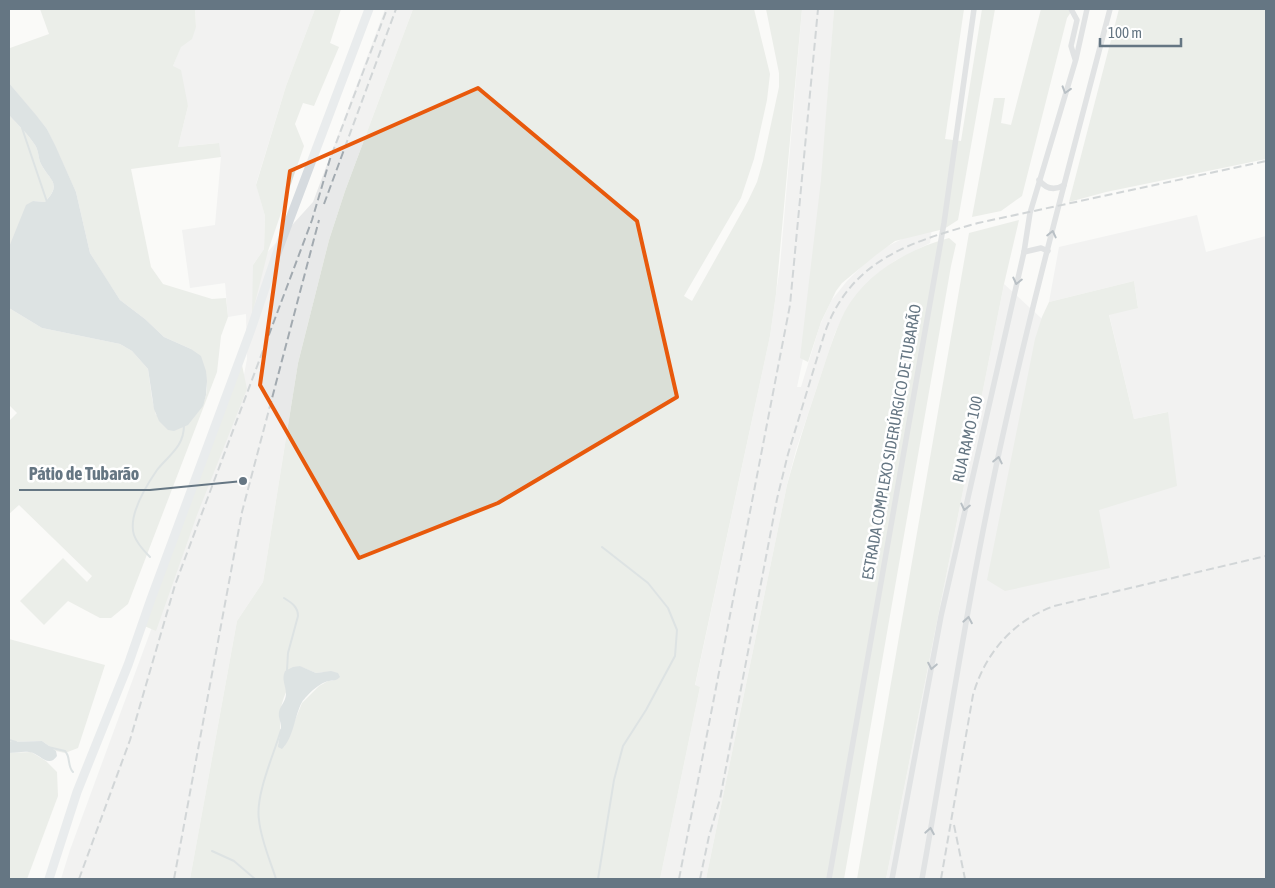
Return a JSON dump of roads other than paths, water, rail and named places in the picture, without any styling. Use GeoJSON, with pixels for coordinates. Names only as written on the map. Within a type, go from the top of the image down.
{"type":"FeatureCollection","features":[{"type":"Feature","properties":{"kind":"street"},"geometry":{"type":"LineString","coordinates":[[49,879],[77,792],[128,665],[312,158],[369,9]]}},
{"type":"Feature","properties":{"kind":"street","name":"ESTRADA COMPLEXO SIDERÚRGICO DE TUBARÃO"},"geometry":{"type":"LineString","coordinates":[[830,879],[944,223],[974,9]]}},
{"type":"Feature","properties":{"kind":"street"},"geometry":{"type":"LineString","coordinates":[[1071,9],[1077,20],[1071,46],[1076,59]]}},
{"type":"Feature","properties":{"kind":"street","name":"RUA RAMO 100"},"geometry":{"type":"LineString","coordinates":[[892,879],[947,588],[1024,252],[1030,213],[1076,59],[1087,9]]}},
{"type":"Feature","properties":{"kind":"street"},"geometry":{"type":"LineString","coordinates":[[922,879],[986,517],[1011,401],[1064,185],[1110,9]]}},
{"type":"Feature","properties":{"kind":"street"},"geometry":{"type":"LineString","coordinates":[[1039,180],[1050,188],[1058,188],[1064,185]]}},
{"type":"Feature","properties":{"kind":"street"},"geometry":{"type":"LineString","coordinates":[[1024,252],[1041,248],[1048,251]]}},
{"type":"Feature","properties":{"kind":"waterway"},"geometry":{"type":"LineString","coordinates":[[22,128],[47,202]]}},
{"type":"Feature","properties":{"kind":"waterway"},"geometry":{"type":"LineString","coordinates":[[150,557],[143,550],[134,535],[133,527],[136,510],[143,493],[157,470],[179,445],[184,425]]}},
{"type":"Feature","properties":{"kind":"waterway"},"geometry":{"type":"LineString","coordinates":[[598,879],[614,780],[623,746],[646,710],[675,656],[677,630],[668,608],[648,583],[602,547]]}},
{"type":"Feature","properties":{"kind":"waterway"},"geometry":{"type":"LineString","coordinates":[[284,598],[294,606],[298,616],[288,653],[287,670]]}},
{"type":"Feature","properties":{"kind":"waterway"},"geometry":{"type":"LineString","coordinates":[[276,879],[262,835],[259,810],[262,787],[281,730]]}},
{"type":"Feature","properties":{"kind":"waterway"},"geometry":{"type":"LineString","coordinates":[[9,740],[16,742]]}},
{"type":"Feature","properties":{"kind":"waterway"},"geometry":{"type":"LineString","coordinates":[[48,747],[65,751],[73,772]]}},
{"type":"Feature","properties":{"kind":"waterway"},"geometry":{"type":"LineString","coordinates":[[212,851],[234,861],[255,879]]}},
{"type":"Feature","properties":{"kind":"railway"},"geometry":{"type":"LineString","coordinates":[[79,879],[130,740],[175,585],[312,220],[330,159],[387,9]]}},
{"type":"Feature","properties":{"kind":"railway"},"geometry":{"type":"LineString","coordinates":[[324,204],[396,9]]}},
{"type":"Feature","properties":{"kind":"railway"},"geometry":{"type":"LineString","coordinates":[[679,879],[790,305],[818,9]]}},
{"type":"Feature","properties":{"kind":"railway"},"geometry":{"type":"LineString","coordinates":[[700,879],[709,836],[720,799],[777,499],[788,454],[825,332],[836,307],[850,287],[867,271],[886,258],[907,247],[953,230],[1266,161]]}},
{"type":"Feature","properties":{"kind":"railway"},"geometry":{"type":"LineString","coordinates":[[174,879],[242,512],[319,220]]}},
{"type":"Feature","properties":{"kind":"railway"},"geometry":{"type":"LineString","coordinates":[[941,879],[973,695],[985,665],[1003,640],[1026,620],[1054,606],[1266,556]]}},
{"type":"Feature","properties":{"kind":"railway"},"geometry":{"type":"LineString","coordinates":[[954,825],[965,879]]}},
{"type":"Feature","properties":{"kind":"place","name":"Pátio de Tubarão"},"geometry":{"type":"Point","coordinates":[243,481]}}]}
